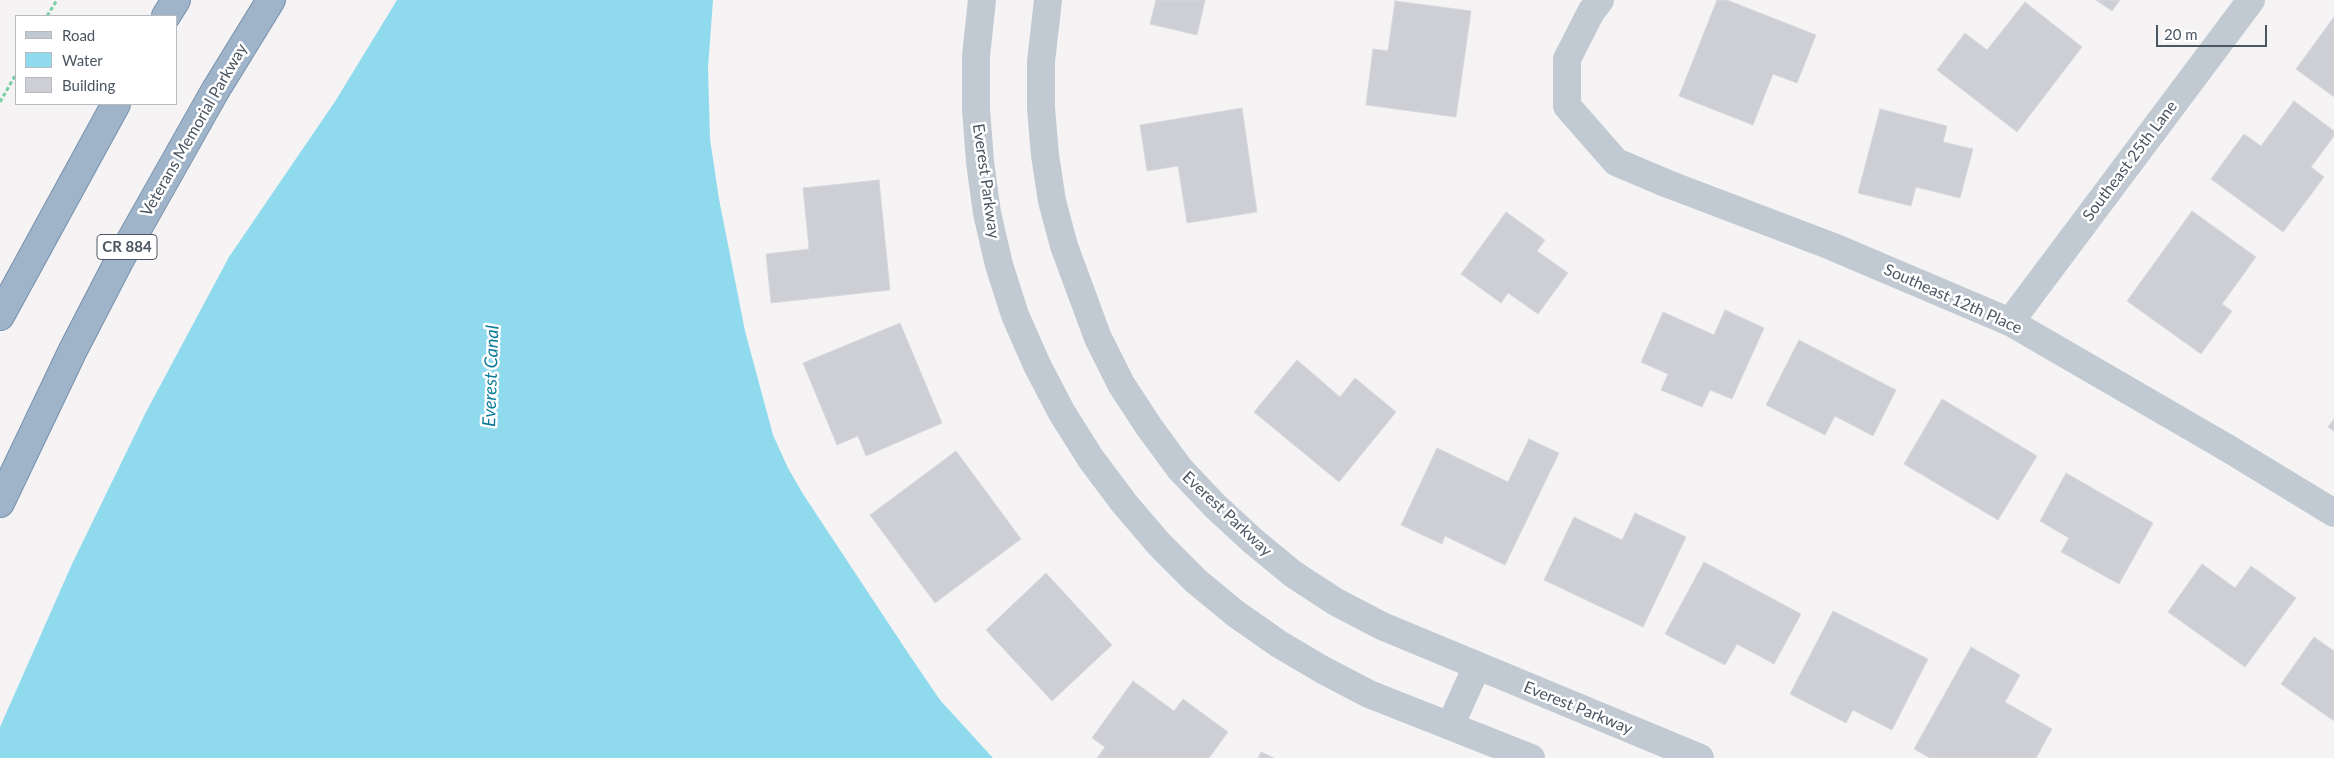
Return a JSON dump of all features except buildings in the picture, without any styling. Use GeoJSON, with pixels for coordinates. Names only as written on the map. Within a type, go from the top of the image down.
{"type":"FeatureCollection","features":[{"type":"Feature","properties":{"kind":"highway"},"geometry":{"type":"LineString","coordinates":[[167,15],[176,0]]}},
{"type":"Feature","properties":{"kind":"highway","name":"Veterans Memorial Parkway"},"geometry":{"type":"LineString","coordinates":[[0,502],[69,358],[118,263],[202,114],[270,0]]}},
{"type":"Feature","properties":{"kind":"highway"},"geometry":{"type":"LineString","coordinates":[[0,316],[115,105]]}},
{"type":"Feature","properties":{"kind":"street","name":"Everest Parkway"},"geometry":{"type":"LineString","coordinates":[[982,0],[976,56],[976,109],[980,162],[987,213],[995,248],[1015,315],[1037,365],[1062,413],[1091,459],[1124,503],[1159,544],[1196,581],[1236,614],[1278,644],[1369,694],[1531,758]]}},
{"type":"Feature","properties":{"kind":"street","name":"Everest Parkway"},"geometry":{"type":"LineString","coordinates":[[1048,0],[1041,62],[1041,108],[1045,155],[1052,200],[1064,246],[1098,338],[1121,384],[1149,427],[1180,469],[1252,541],[1293,574],[1336,602],[1382,626],[1700,758]]}},
{"type":"Feature","properties":{"kind":"street","name":"Southeast 12th Place"},"geometry":{"type":"LineString","coordinates":[[1600,0],[1591,12],[1567,59],[1567,106],[1616,162],[1832,246],[2010,322],[2229,449],[2334,513]]}},
{"type":"Feature","properties":{"kind":"street","name":"Southeast 25th Lane"},"geometry":{"type":"LineString","coordinates":[[2010,322],[2251,0]]}},
{"type":"Feature","properties":{"kind":"street"},"geometry":{"type":"LineString","coordinates":[[1450,726],[1477,666]]}},
{"type":"Feature","properties":{"kind":"path"},"geometry":{"type":"LineString","coordinates":[[48,15],[57,0]]}},
{"type":"Feature","properties":{"kind":"path"},"geometry":{"type":"LineString","coordinates":[[0,102],[15,76]]}},
{"type":"Feature","properties":{"kind":"water","name":"Everest Canal"},"geometry":{"type":"Polygon","coordinates":[[[397,0],[713,0],[708,68],[710,139],[719,199],[745,331],[773,435],[788,468],[803,494],[910,656],[940,700],[993,758],[0,758],[0,727],[72,564],[145,414],[229,257],[336,100],[397,0]]]}}]}
